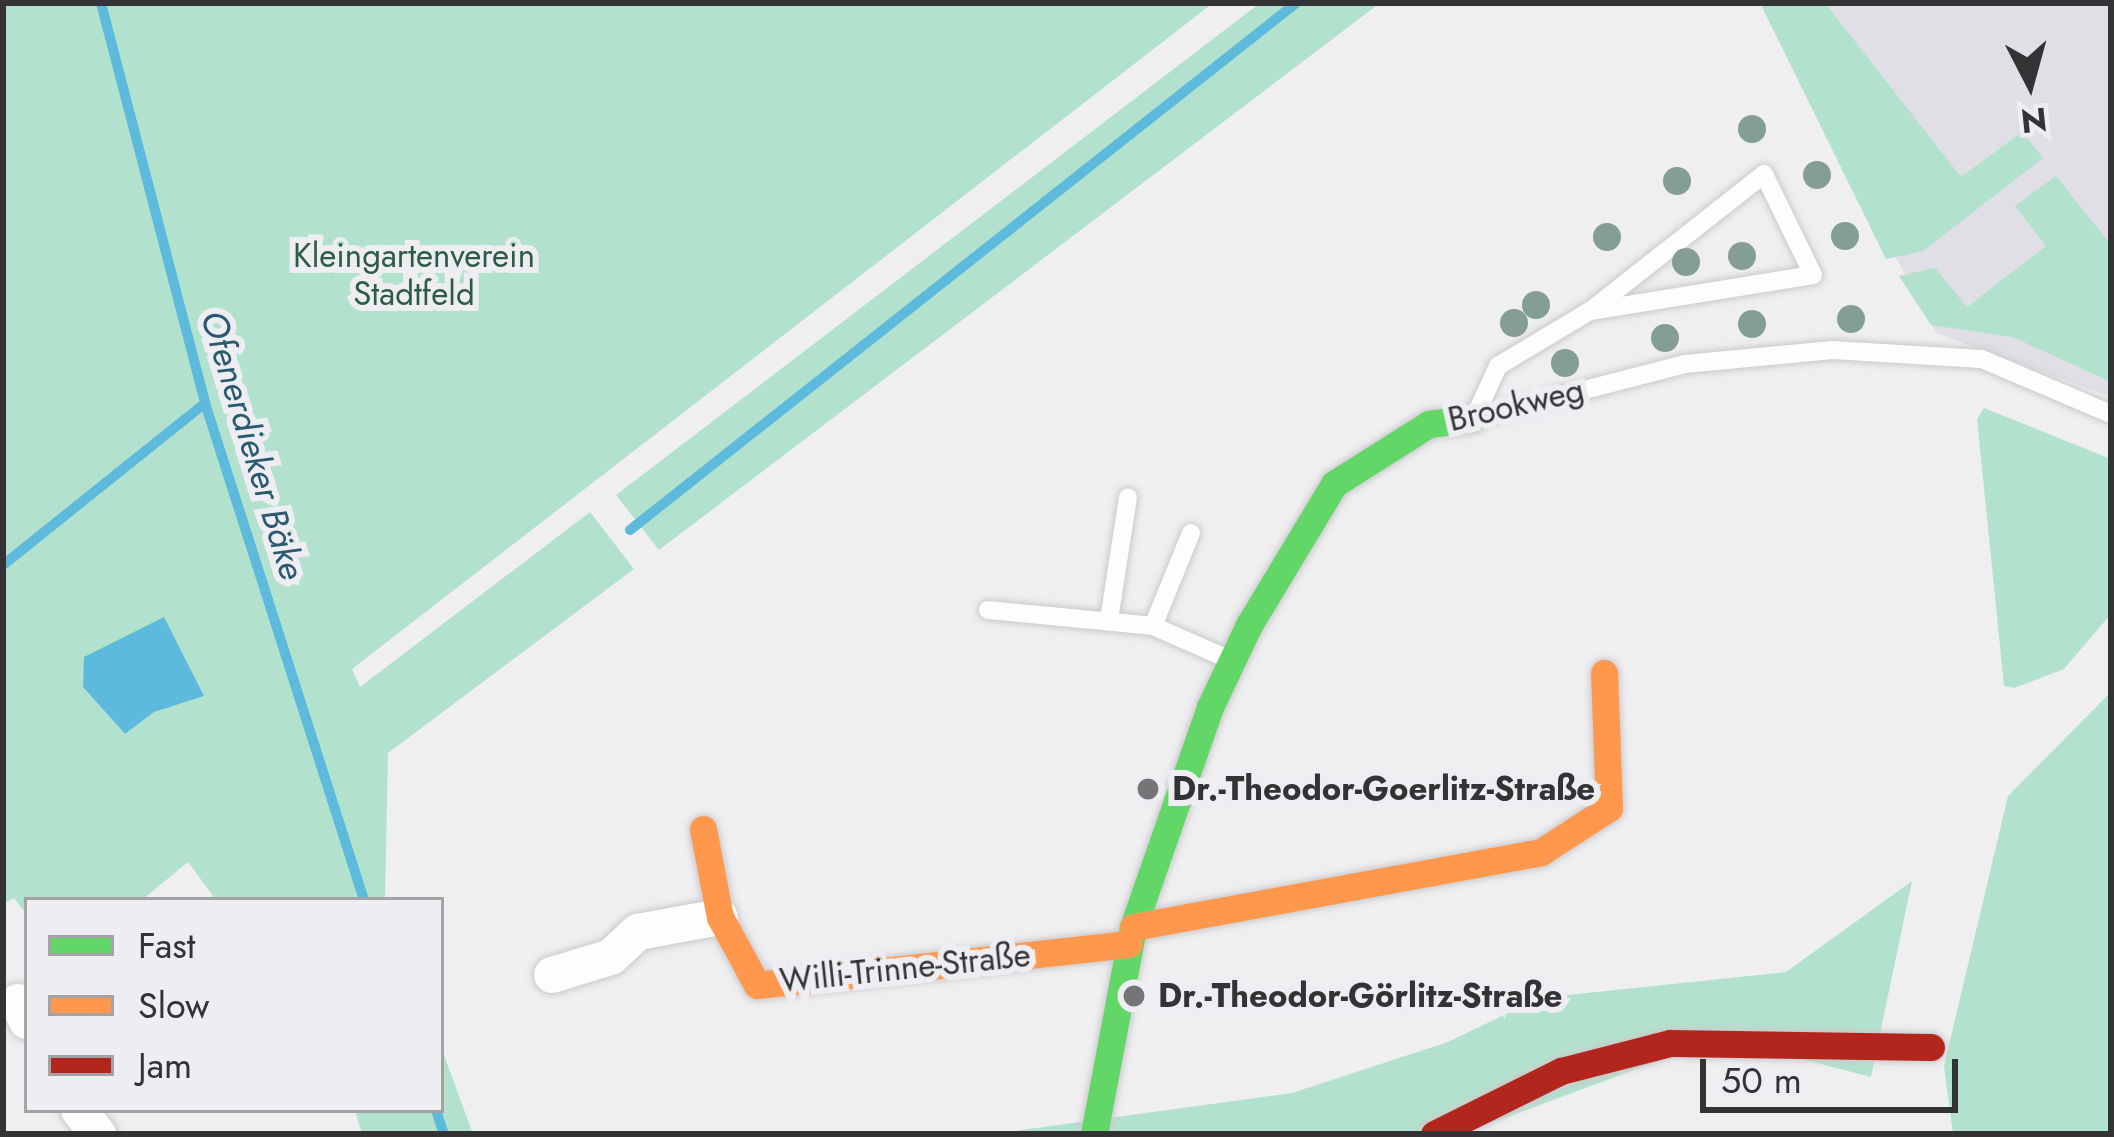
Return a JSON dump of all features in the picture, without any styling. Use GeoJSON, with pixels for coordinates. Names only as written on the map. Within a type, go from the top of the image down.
{"type":"FeatureCollection","features":[{"type":"Feature","properties":{"kind":"street","name":"Brookweg"},"geometry":{"type":"LineString","coordinates":[[1094,1134],[1131,935],[1232,661],[1334,484],[1429,424],[1474,418]]}},
{"type":"Feature","properties":{"kind":"street"},"geometry":{"type":"LineString","coordinates":[[1131,935],[1541,852],[1609,808],[1604,673]]}},
{"type":"Feature","properties":{"kind":"street","name":"Willi-Trinne-Straße"},"geometry":{"type":"LineString","coordinates":[[703,829],[720,916],[757,985],[1131,935]]}},
{"type":"Feature","properties":{"kind":"street"},"geometry":{"type":"LineString","coordinates":[[552,975],[611,957],[638,932],[720,916]]}},
{"type":"Feature","properties":{"kind":"street"},"geometry":{"type":"LineString","coordinates":[[1435,1134],[1561,1071],[1670,1042],[1931,1047]]}},
{"type":"Feature","properties":{"kind":"lane"},"geometry":{"type":"LineString","coordinates":[[1474,418],[1498,366],[1590,311],[1764,174],[1813,275],[1721,284],[1590,311]]}},
{"type":"Feature","properties":{"kind":"lane","name":"Brookweg"},"geometry":{"type":"LineString","coordinates":[[1474,418],[1684,364],[1832,350],[1982,359],[2111,414]]}},
{"type":"Feature","properties":{"kind":"lane"},"geometry":{"type":"LineString","coordinates":[[1109,620],[1128,497]]}},
{"type":"Feature","properties":{"kind":"lane"},"geometry":{"type":"LineString","coordinates":[[1153,626],[1191,533]]}},
{"type":"Feature","properties":{"kind":"lane"},"geometry":{"type":"LineString","coordinates":[[988,610],[1153,626],[1232,661]]}},
{"type":"Feature","properties":{"kind":"shaded area"},"geometry":{"type":"Polygon","coordinates":[[[1761,3],[2111,3],[2111,397],[1936,333],[1761,3]]]}},
{"type":"Feature","properties":{"kind":"green space","name":"Kleingartenverein Stadtfeld"},"geometry":{"type":"Polygon","coordinates":[[[3,3],[1213,3],[352,669],[360,687],[590,512],[634,569],[388,753],[385,897],[214,897],[188,862],[146,897],[24,897],[24,911],[14,898],[3,904],[3,3]],[[83,687],[125,734],[153,712],[203,696],[83,687]]]}},
{"type":"Feature","properties":{"kind":"green space"},"geometry":{"type":"Polygon","coordinates":[[[1260,3],[1380,3],[659,550],[616,495],[1260,3]]]}},
{"type":"Feature","properties":{"kind":"green space"},"geometry":{"type":"Polygon","coordinates":[[[1760,3],[1825,3],[1961,177],[2022,132],[2043,158],[1923,251],[1886,259],[1760,3]]]}},
{"type":"Feature","properties":{"kind":"green space"},"geometry":{"type":"Polygon","coordinates":[[[2056,176],[2111,245],[2111,382],[2012,337],[1931,325],[1899,276],[1935,268],[1967,307],[2046,246],[2015,206],[2056,176]]]}},
{"type":"Feature","properties":{"kind":"green space"},"geometry":{"type":"Polygon","coordinates":[[[1984,408],[2111,459],[2111,614],[2064,669],[2014,688],[2004,686],[1977,419],[1984,408]]]}},
{"type":"Feature","properties":{"kind":"green space"},"geometry":{"type":"Polygon","coordinates":[[[2111,692],[2111,1134],[1953,1134],[1944,1066],[2008,796],[2111,692]]]}},
{"type":"Feature","properties":{"kind":"green space"},"geometry":{"type":"Polygon","coordinates":[[[1912,881],[1871,1077],[1770,1051],[1685,1051],[1461,1134],[992,1134],[1292,1093],[1448,1042],[1539,998],[1786,972],[1912,881]]]}},
{"type":"Feature","properties":{"kind":"green space"},"geometry":{"type":"Polygon","coordinates":[[[444,1055],[473,1134],[362,1134],[356,1113],[444,1113],[444,1055]]]}},
{"type":"Feature","properties":{"kind":"water"},"geometry":{"type":"Polygon","coordinates":[[[164,617],[204,696],[154,712],[125,734],[83,687],[84,657],[164,617]]]}},
{"type":"Feature","properties":{"kind":"waterway","name":"Ofenerdieker Bäke"},"geometry":{"type":"LineString","coordinates":[[101,3],[205,403],[363,897]]}},
{"type":"Feature","properties":{"kind":"waterway"},"geometry":{"type":"LineString","coordinates":[[630,530],[1296,3]]}},
{"type":"Feature","properties":{"kind":"waterway"},"geometry":{"type":"LineString","coordinates":[[3,565],[205,403]]}},
{"type":"Feature","properties":{"kind":"waterway","name":"Ofenerdieker Bäke"},"geometry":{"type":"LineString","coordinates":[[437,1113],[444,1134]]}},
{"type":"Feature","properties":{"kind":"traffic: fast"},"geometry":{"type":"LineString","coordinates":[[1094,1134],[1133,927],[1210,707],[1249,625],[1334,484],[1429,424],[1474,418]]}},
{"type":"Feature","properties":{"kind":"traffic: slow"},"geometry":{"type":"LineString","coordinates":[[1133,927],[1541,852],[1609,808],[1604,673]]}},
{"type":"Feature","properties":{"kind":"traffic: slow"},"geometry":{"type":"LineString","coordinates":[[703,829],[720,917],[757,985],[1129,944]]}},
{"type":"Feature","properties":{"kind":"traffic: jam"},"geometry":{"type":"LineString","coordinates":[[1434,1134],[1561,1071],[1670,1043],[1931,1047]]}},
{"type":"Feature","properties":{"kind":"place","name":"Dr.-Theodor-Goerlitz-Straße"},"geometry":{"type":"Point","coordinates":[1148,789]}},
{"type":"Feature","properties":{"kind":"place","name":"Dr.-Theodor-Görlitz-Straße"},"geometry":{"type":"Point","coordinates":[1134,996]}}]}
